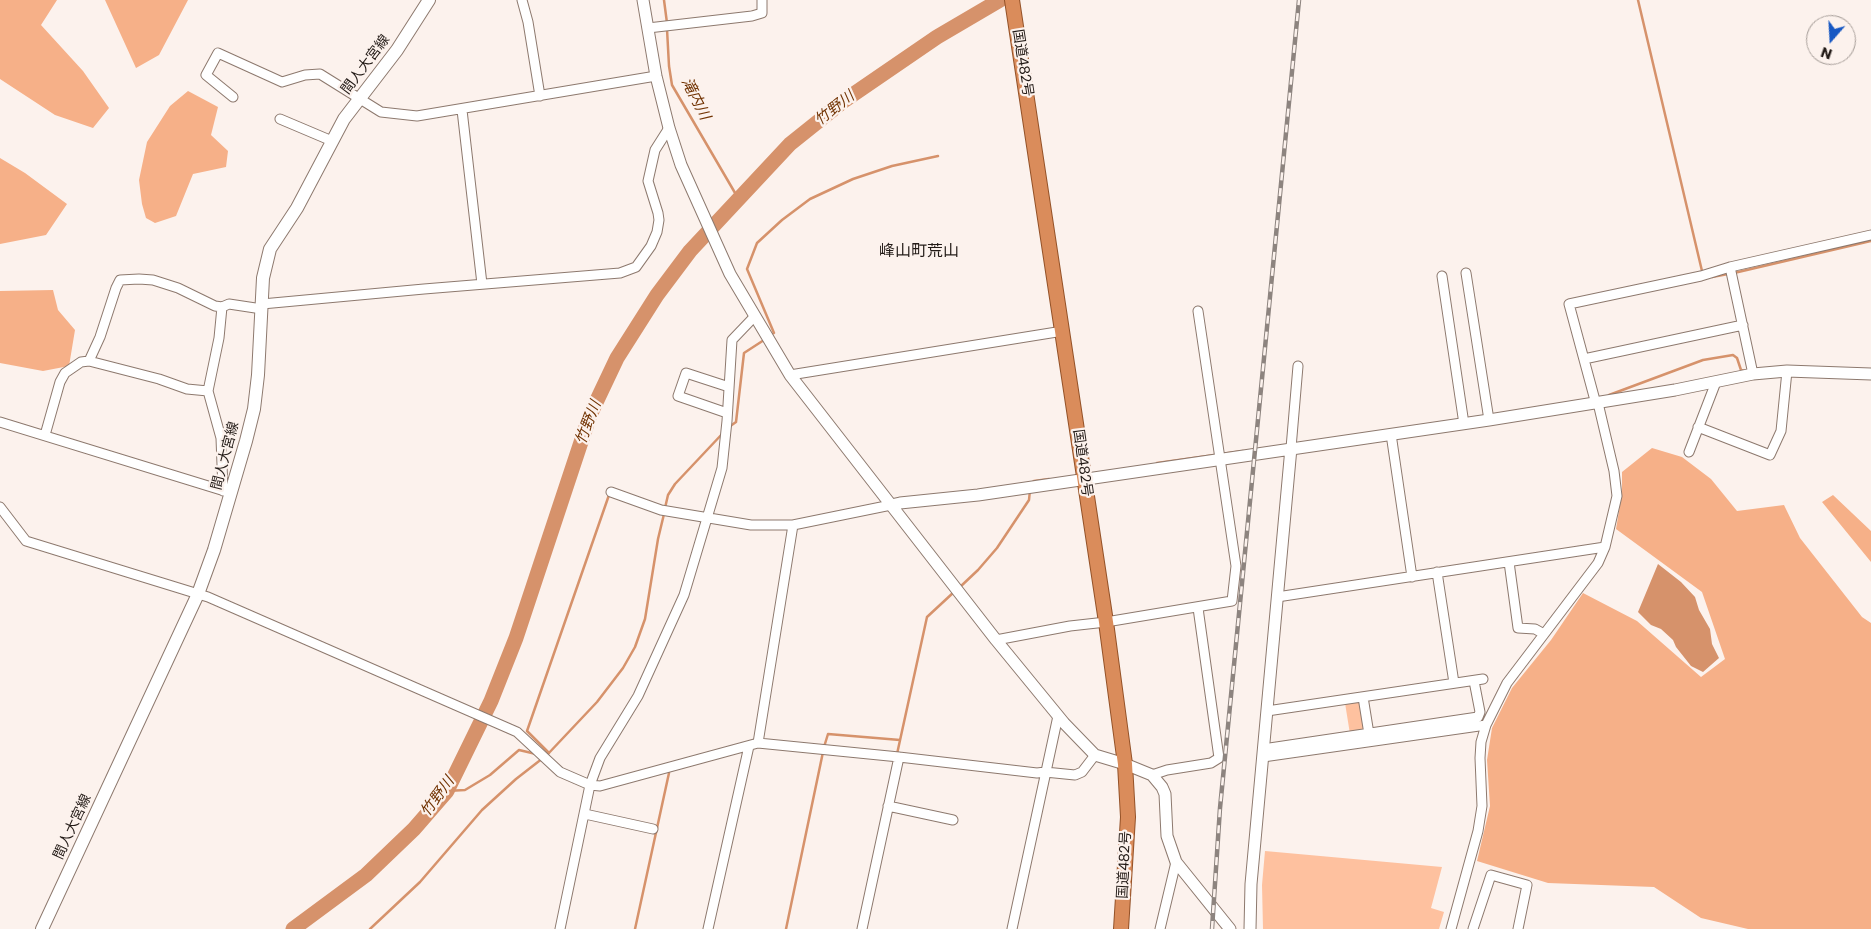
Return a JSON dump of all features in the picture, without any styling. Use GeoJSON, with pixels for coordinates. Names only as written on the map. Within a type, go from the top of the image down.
{"type":"FeatureCollection","features":[{"type":"Feature","properties":{"kind":"highway","name":"国道482号"},"geometry":{"type":"LineString","coordinates":[[1012,0],[1063,331],[1125,764],[1128,817],[1122,929]]}},
{"type":"Feature","properties":{"kind":"main road","name":"間人大宮線"},"geometry":{"type":"LineString","coordinates":[[42,929],[198,594],[214,550],[227,492],[246,441],[254,409],[263,278],[270,249],[297,208],[344,119],[358,98],[397,50],[429,0]]}},
{"type":"Feature","properties":{"kind":"street"},"geometry":{"type":"LineString","coordinates":[[522,0],[528,22],[540,96]]}},
{"type":"Feature","properties":{"kind":"street"},"geometry":{"type":"LineString","coordinates":[[643,0],[656,76],[669,128],[682,165],[727,268],[754,317],[790,375],[996,640],[1058,716],[1095,755],[1152,775],[1165,794],[1167,836],[1176,862],[1230,929]]}},
{"type":"Feature","properties":{"kind":"street"},"geometry":{"type":"LineString","coordinates":[[648,28],[752,16],[762,13],[762,0]]}},
{"type":"Feature","properties":{"kind":"street"},"geometry":{"type":"LineString","coordinates":[[233,96],[206,75],[218,53],[282,82],[304,75],[320,74],[381,112],[417,116],[462,110],[656,76]]}},
{"type":"Feature","properties":{"kind":"street"},"geometry":{"type":"LineString","coordinates":[[462,110],[482,284]]}},
{"type":"Feature","properties":{"kind":"street"},"geometry":{"type":"LineString","coordinates":[[280,119],[332,141]]}},
{"type":"Feature","properties":{"kind":"street"},"geometry":{"type":"LineString","coordinates":[[89,361],[100,337],[120,280],[153,280],[178,288],[215,306],[222,307],[229,304],[262,306],[482,284],[620,273],[636,267],[651,246],[657,232],[658,213],[648,181],[655,150],[669,128]]}},
{"type":"Feature","properties":{"kind":"street"},"geometry":{"type":"LineString","coordinates":[[1451,929],[1478,831],[1482,806],[1481,742],[1486,725],[1507,683],[1598,563],[1605,547],[1617,496],[1614,471],[1597,403],[1569,304],[1701,276],[1730,267],[1871,235]]}},
{"type":"Feature","properties":{"kind":"street"},"geometry":{"type":"LineString","coordinates":[[1730,267],[1753,374]]}},
{"type":"Feature","properties":{"kind":"street"},"geometry":{"type":"LineString","coordinates":[[1466,273],[1489,420]]}},
{"type":"Feature","properties":{"kind":"street"},"geometry":{"type":"LineString","coordinates":[[1442,276],[1464,424]]}},
{"type":"Feature","properties":{"kind":"street"},"geometry":{"type":"LineString","coordinates":[[0,422],[227,492],[221,438],[208,391],[219,338],[222,307]]}},
{"type":"Feature","properties":{"kind":"street"},"geometry":{"type":"LineString","coordinates":[[996,640],[1070,626],[1198,608],[1232,601],[1236,566],[1198,312]]}},
{"type":"Feature","properties":{"kind":"street"},"geometry":{"type":"LineString","coordinates":[[560,929],[590,785],[600,758],[638,696],[684,595],[722,468],[728,413],[732,340],[754,317]]}},
{"type":"Feature","properties":{"kind":"street"},"geometry":{"type":"LineString","coordinates":[[1584,359],[1743,325]]}},
{"type":"Feature","properties":{"kind":"street"},"geometry":{"type":"LineString","coordinates":[[790,375],[1063,331]]}},
{"type":"Feature","properties":{"kind":"street"},"geometry":{"type":"LineString","coordinates":[[45,435],[60,382],[65,374],[81,362],[89,361],[159,379],[187,389],[208,391]]}},
{"type":"Feature","properties":{"kind":"street"},"geometry":{"type":"LineString","coordinates":[[1250,929],[1251,884],[1298,366]]}},
{"type":"Feature","properties":{"kind":"street"},"geometry":{"type":"LineString","coordinates":[[1698,427],[1770,455],[1782,431],[1787,371]]}},
{"type":"Feature","properties":{"kind":"street"},"geometry":{"type":"LineString","coordinates":[[611,492],[661,510],[708,519],[752,524],[793,525],[891,505],[978,495],[1220,458],[1464,424],[1597,403],[1753,374],[1787,371],[1871,374]]}},
{"type":"Feature","properties":{"kind":"street"},"geometry":{"type":"LineString","coordinates":[[728,413],[678,396],[686,372],[729,387]]}},
{"type":"Feature","properties":{"kind":"street"},"geometry":{"type":"LineString","coordinates":[[1688,452],[1716,382]]}},
{"type":"Feature","properties":{"kind":"street"},"geometry":{"type":"LineString","coordinates":[[1391,434],[1412,576]]}},
{"type":"Feature","properties":{"kind":"street"},"geometry":{"type":"LineString","coordinates":[[0,508],[26,540],[198,594],[517,732],[560,772],[590,785],[600,786],[758,743],[899,756],[1038,773],[1075,774],[1082,772],[1095,755]]}},
{"type":"Feature","properties":{"kind":"street"},"geometry":{"type":"LineString","coordinates":[[758,743],[793,525]]}},
{"type":"Feature","properties":{"kind":"street"},"geometry":{"type":"LineString","coordinates":[[1277,596],[1605,547]]}},
{"type":"Feature","properties":{"kind":"street"},"geometry":{"type":"LineString","coordinates":[[1509,562],[1518,628],[1535,629],[1544,634]]}},
{"type":"Feature","properties":{"kind":"street"},"geometry":{"type":"LineString","coordinates":[[1437,572],[1454,683]]}},
{"type":"Feature","properties":{"kind":"street"},"geometry":{"type":"LineString","coordinates":[[1152,775],[1167,770],[1211,763],[1219,758],[1198,608]]}},
{"type":"Feature","properties":{"kind":"street"},"geometry":{"type":"LineString","coordinates":[[1263,753],[1478,717],[1480,712],[1479,680],[1267,712]]}},
{"type":"Feature","properties":{"kind":"street"},"geometry":{"type":"LineString","coordinates":[[1363,697],[1369,734]]}},
{"type":"Feature","properties":{"kind":"street"},"geometry":{"type":"LineString","coordinates":[[1012,929],[1058,716]]}},
{"type":"Feature","properties":{"kind":"street"},"geometry":{"type":"LineString","coordinates":[[1263,753],[1486,725]]}},
{"type":"Feature","properties":{"kind":"street"},"geometry":{"type":"LineString","coordinates":[[708,929],[749,746]]}},
{"type":"Feature","properties":{"kind":"street"},"geometry":{"type":"LineString","coordinates":[[862,929],[899,756]]}},
{"type":"Feature","properties":{"kind":"street"},"geometry":{"type":"LineString","coordinates":[[888,806],[953,820]]}},
{"type":"Feature","properties":{"kind":"street"},"geometry":{"type":"LineString","coordinates":[[585,814],[654,829]]}},
{"type":"Feature","properties":{"kind":"street"},"geometry":{"type":"LineString","coordinates":[[1160,929],[1176,862]]}},
{"type":"Feature","properties":{"kind":"street"},"geometry":{"type":"LineString","coordinates":[[1473,929],[1492,875],[1528,885],[1518,929]]}},
{"type":"Feature","properties":{"kind":"shaded area"},"geometry":{"type":"Polygon","coordinates":[[[0,0],[57,0],[41,25],[83,71],[109,108],[93,128],[55,115],[0,79],[0,0]]]}},
{"type":"Feature","properties":{"kind":"shaded area"},"geometry":{"type":"Polygon","coordinates":[[[105,0],[188,0],[159,55],[136,68],[105,0]]]}},
{"type":"Feature","properties":{"kind":"shaded area"},"geometry":{"type":"Polygon","coordinates":[[[188,91],[218,107],[211,135],[228,151],[226,167],[193,174],[176,216],[155,223],[146,218],[139,180],[147,142],[170,106],[188,91]]]}},
{"type":"Feature","properties":{"kind":"shaded area"},"geometry":{"type":"Polygon","coordinates":[[[0,158],[25,173],[67,204],[46,235],[0,244],[0,158]]]}},
{"type":"Feature","properties":{"kind":"shaded area"},"geometry":{"type":"Polygon","coordinates":[[[53,290],[58,310],[75,330],[69,366],[43,371],[0,363],[0,291],[53,290]]]}},
{"type":"Feature","properties":{"kind":"shaded area"},"geometry":{"type":"Polygon","coordinates":[[[1652,448],[1682,457],[1711,479],[1737,511],[1784,505],[1800,538],[1862,617],[1871,623],[1871,929],[1748,929],[1701,918],[1654,887],[1548,883],[1477,861],[1490,806],[1487,760],[1492,728],[1512,688],[1551,640],[1583,593],[1637,621],[1701,677],[1725,659],[1702,592],[1616,529],[1622,493],[1622,472],[1652,448]]]}},
{"type":"Feature","properties":{"kind":"shaded area"},"geometry":{"type":"Polygon","coordinates":[[[1833,495],[1871,531],[1871,562],[1822,502],[1833,495]]]}},
{"type":"Feature","properties":{"kind":"shaded area"},"geometry":{"type":"Polygon","coordinates":[[[1658,564],[1681,582],[1695,597],[1699,610],[1710,629],[1712,644],[1719,658],[1703,672],[1691,666],[1676,647],[1673,640],[1661,629],[1651,625],[1638,612],[1658,564]]]}},
{"type":"Feature","properties":{"kind":"shaded area"},"geometry":{"type":"Polygon","coordinates":[[[1360,700],[1366,731],[1350,734],[1345,703],[1360,700]]]}},
{"type":"Feature","properties":{"kind":"shaded area"},"geometry":{"type":"Polygon","coordinates":[[[1265,851],[1442,867],[1431,908],[1444,912],[1439,929],[1263,929],[1262,885],[1265,851]]]}},
{"type":"Feature","properties":{"kind":"waterway","name":"滝内川"},"geometry":{"type":"LineString","coordinates":[[664,0],[667,23]]}},
{"type":"Feature","properties":{"kind":"waterway","name":"竹野川"},"geometry":{"type":"LineString","coordinates":[[293,929],[366,875],[414,829],[447,791],[491,701],[516,638],[590,415],[617,358],[657,295],[690,251],[790,144],[845,100],[937,37],[1000,0]]}},
{"type":"Feature","properties":{"kind":"waterway"},"geometry":{"type":"LineString","coordinates":[[1638,0],[1702,271],[1705,273]]}},
{"type":"Feature","properties":{"kind":"waterway","name":"滝内川"},"geometry":{"type":"LineString","coordinates":[[667,29],[672,85],[738,198]]}},
{"type":"Feature","properties":{"kind":"waterway"},"geometry":{"type":"LineString","coordinates":[[770,335],[774,333],[747,269],[757,243],[782,220],[810,199],[853,179],[892,166],[938,156]]}},
{"type":"Feature","properties":{"kind":"waterway"},"geometry":{"type":"LineString","coordinates":[[1734,273],[1871,241]]}},
{"type":"Feature","properties":{"kind":"waterway"},"geometry":{"type":"LineString","coordinates":[[1710,276],[1728,274]]}},
{"type":"Feature","properties":{"kind":"waterway"},"geometry":{"type":"LineString","coordinates":[[729,427],[736,422],[744,353],[764,340]]}},
{"type":"Feature","properties":{"kind":"waterway"},"geometry":{"type":"LineString","coordinates":[[1609,395],[1703,360],[1733,355],[1737,358],[1741,370],[1745,371]]}},
{"type":"Feature","properties":{"kind":"waterway"},"geometry":{"type":"LineString","coordinates":[[665,508],[668,495],[675,484],[723,433]]}},
{"type":"Feature","properties":{"kind":"waterway"},"geometry":{"type":"LineString","coordinates":[[1157,463],[1243,451]]}},
{"type":"Feature","properties":{"kind":"waterway"},"geometry":{"type":"LineString","coordinates":[[1033,482],[1049,479]]}},
{"type":"Feature","properties":{"kind":"waterway"},"geometry":{"type":"LineString","coordinates":[[960,587],[997,548],[1029,500],[1030,490]]}},
{"type":"Feature","properties":{"kind":"waterway"},"geometry":{"type":"LineString","coordinates":[[549,753],[527,731],[609,495]]}},
{"type":"Feature","properties":{"kind":"waterway"},"geometry":{"type":"LineString","coordinates":[[547,755],[597,702],[623,668],[635,647],[645,619],[664,514]]}},
{"type":"Feature","properties":{"kind":"waterway"},"geometry":{"type":"LineString","coordinates":[[897,754],[927,617],[954,592]]}},
{"type":"Feature","properties":{"kind":"waterway"},"geometry":{"type":"LineString","coordinates":[[824,747],[828,734],[900,740]]}},
{"type":"Feature","properties":{"kind":"waterway"},"geometry":{"type":"LineString","coordinates":[[447,791],[465,790],[490,775],[519,750],[536,754]]}},
{"type":"Feature","properties":{"kind":"waterway"},"geometry":{"type":"LineString","coordinates":[[786,929],[823,752]]}},
{"type":"Feature","properties":{"kind":"waterway"},"geometry":{"type":"LineString","coordinates":[[370,929],[420,882],[482,810],[516,779],[543,758]]}},
{"type":"Feature","properties":{"kind":"waterway"},"geometry":{"type":"LineString","coordinates":[[635,929],[669,773]]}},
{"type":"Feature","properties":{"kind":"railway"},"geometry":{"type":"LineString","coordinates":[[1212,929],[1220,808],[1299,0]]}},
{"type":"Feature","properties":{"kind":"district","name":"峰山町荒山"},"geometry":{"type":"Point","coordinates":[919,252]}}]}
